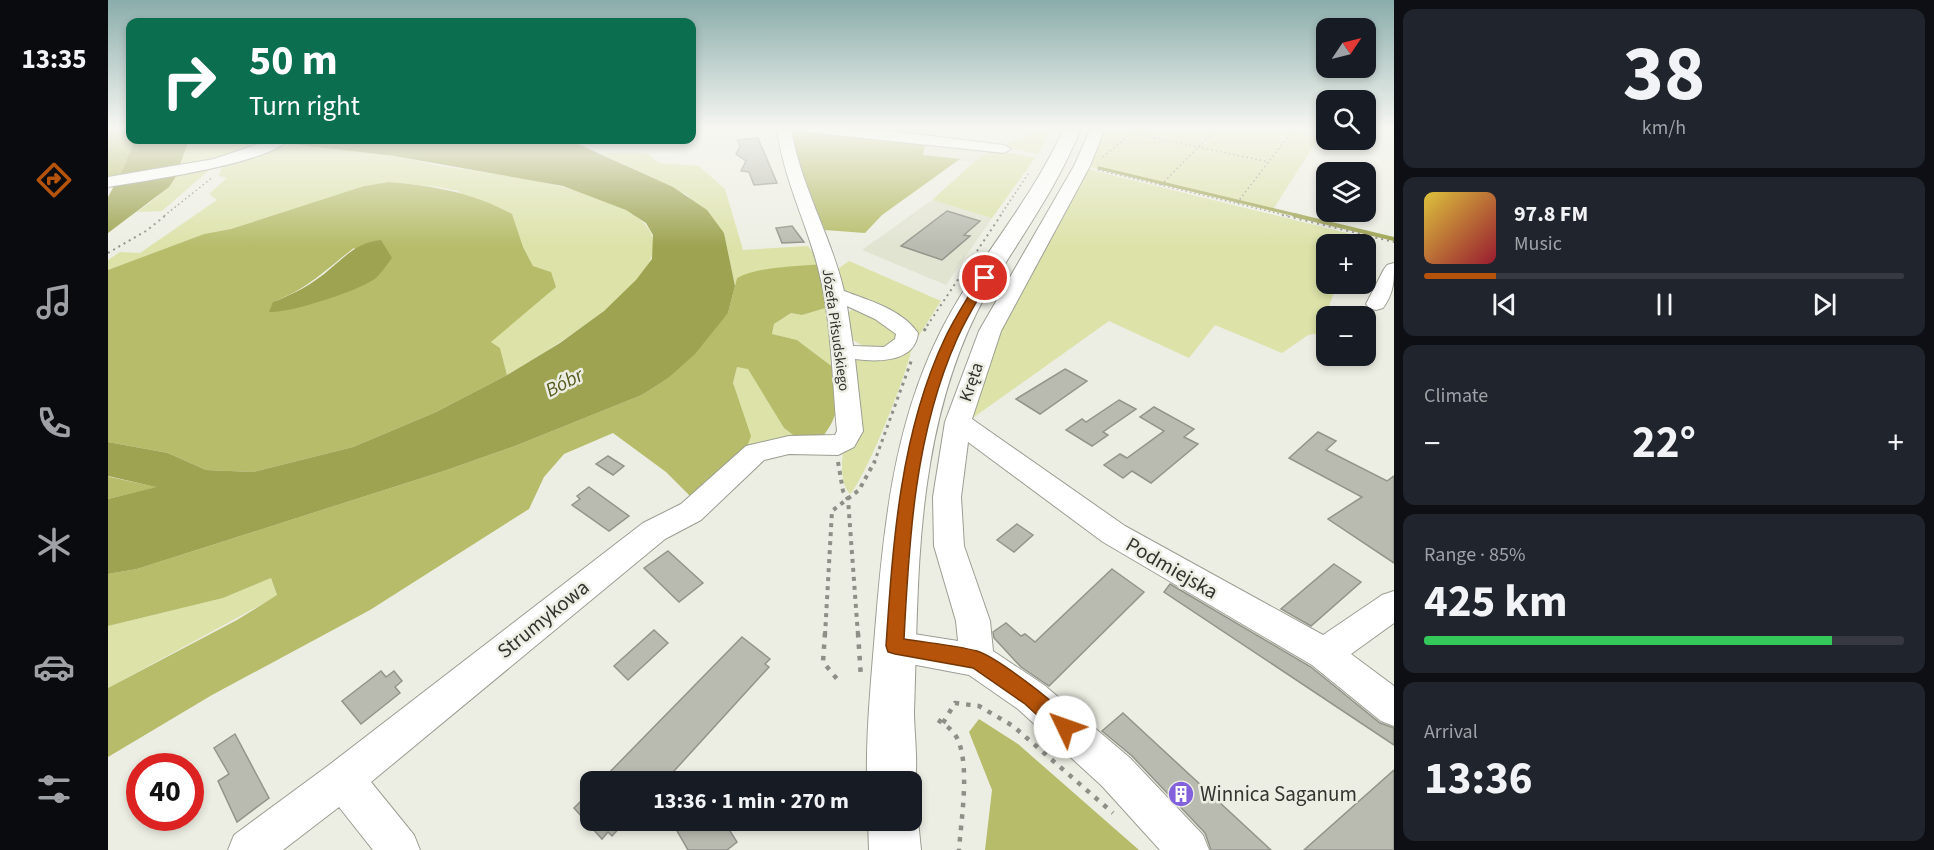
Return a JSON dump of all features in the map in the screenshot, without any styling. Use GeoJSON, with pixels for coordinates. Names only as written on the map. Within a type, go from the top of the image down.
{"type":"FeatureCollection","features":[{"type":"Feature","properties":{"kind":"main road"},"geometry":{"type":"LineString","coordinates":[[891,771],[890,741],[901,539],[913,464],[931,393],[951,338],[974,296],[1054,168]]}},
{"type":"Feature","properties":{"kind":"main road"},"geometry":{"type":"LineString","coordinates":[[894,831],[895,850]]}},
{"type":"Feature","properties":{"kind":"street"},"geometry":{"type":"LineString","coordinates":[[108,182],[198,168]]}},
{"type":"Feature","properties":{"kind":"street","name":"Józefa Piłsudskiego"},"geometry":{"type":"LineString","coordinates":[[793,168],[828,268],[833,294],[842,351],[844,438]]}},
{"type":"Feature","properties":{"kind":"street","name":"Kręta"},"geometry":{"type":"LineString","coordinates":[[977,660],[972,621],[949,546],[947,497],[958,422],[990,331],[1086,168]]}},
{"type":"Feature","properties":{"kind":"street"},"geometry":{"type":"LineString","coordinates":[[1376,303],[1394,269]]}},
{"type":"Feature","properties":{"kind":"street"},"geometry":{"type":"LineString","coordinates":[[833,294],[888,318],[900,325],[907,333],[906,341],[894,352],[882,354],[842,351]]}},
{"type":"Feature","properties":{"kind":"street","name":"Podmiejska"},"geometry":{"type":"LineString","coordinates":[[958,422],[1114,534],[1324,654],[1394,708]]}},
{"type":"Feature","properties":{"kind":"street","name":"Strumykowa"},"geometry":{"type":"LineString","coordinates":[[249,850],[343,779],[654,531],[691,512],[755,453],[789,445],[844,438]]}},
{"type":"Feature","properties":{"kind":"street"},"geometry":{"type":"LineString","coordinates":[[1324,654],[1394,605]]}},
{"type":"Feature","properties":{"kind":"street"},"geometry":{"type":"LineString","coordinates":[[895,646],[977,660],[1031,697],[1116,772],[1188,850]]}},
{"type":"Feature","properties":{"kind":"street"},"geometry":{"type":"LineString","coordinates":[[343,779],[399,850]]}},
{"type":"Feature","properties":{"kind":"path"},"geometry":{"type":"LineString","coordinates":[[108,253],[146,231],[211,179],[216,168]]}},
{"type":"Feature","properties":{"kind":"path"},"geometry":{"type":"LineString","coordinates":[[1089,168],[1394,242]]}},
{"type":"Feature","properties":{"kind":"path"},"geometry":{"type":"LineString","coordinates":[[1161,185],[1178,168]]}},
{"type":"Feature","properties":{"kind":"path"},"geometry":{"type":"LineString","coordinates":[[1237,203],[1265,168]]}},
{"type":"Feature","properties":{"kind":"path"},"geometry":{"type":"LineString","coordinates":[[844,438],[837,456],[843,491],[848,499],[862,689]]}},
{"type":"Feature","properties":{"kind":"path"},"geometry":{"type":"LineString","coordinates":[[959,850],[962,764],[959,742],[949,726],[941,722],[955,703],[979,706],[1013,726],[1120,819]]}},
{"type":"Feature","properties":{"kind":"shaded area"},"geometry":{"type":"Polygon","coordinates":[[[108,168],[124,168],[120,177],[108,179],[108,168]]]}},
{"type":"Feature","properties":{"kind":"shaded area"},"geometry":{"type":"Polygon","coordinates":[[[221,168],[453,168],[492,173],[564,187],[599,198],[628,211],[648,227],[654,247],[648,264],[635,283],[615,301],[568,337],[507,375],[500,348],[491,342],[551,272],[533,266],[523,247],[458,191],[389,182],[364,186],[231,229],[204,234],[108,270],[108,260],[120,252],[140,253],[217,200],[209,194],[227,178],[219,176],[221,168]]]}},
{"type":"Feature","properties":{"kind":"shaded area"},"geometry":{"type":"Polygon","coordinates":[[[630,168],[701,168],[725,189],[743,250],[808,246],[821,264],[767,270],[737,278],[735,286],[724,233],[687,195],[630,168]]]}},
{"type":"Feature","properties":{"kind":"shaded area"},"geometry":{"type":"Polygon","coordinates":[[[798,168],[948,168],[882,215],[865,233],[825,230],[798,168]]]}},
{"type":"Feature","properties":{"kind":"shaded area"},"geometry":{"type":"Polygon","coordinates":[[[968,168],[1028,168],[992,218],[932,200],[968,168]]]}},
{"type":"Feature","properties":{"kind":"shaded area"},"geometry":{"type":"Polygon","coordinates":[[[1093,168],[1300,168],[1274,208],[1275,212],[1093,168]]]}},
{"type":"Feature","properties":{"kind":"shaded area"},"geometry":{"type":"Polygon","coordinates":[[[204,169],[208,171],[162,211],[137,212],[157,197],[176,174],[204,169]]]}},
{"type":"Feature","properties":{"kind":"shaded area"},"geometry":{"type":"Polygon","coordinates":[[[1087,169],[1351,234],[1316,234],[1316,294],[1333,294],[1329,306],[1316,306],[1316,334],[1308,335],[1282,353],[1215,325],[1189,358],[1109,321],[967,422],[991,344],[1087,169]]]}},
{"type":"Feature","properties":{"kind":"shaded area"},"geometry":{"type":"Polygon","coordinates":[[[389,182],[437,188],[482,200],[512,214],[523,247],[533,266],[551,272],[556,287],[491,342],[500,348],[507,375],[436,412],[353,447],[253,472],[206,470],[168,453],[108,442],[108,270],[204,234],[231,229],[364,186],[389,182]],[[354,248],[306,285],[273,302],[376,278],[354,248]]]}},
{"type":"Feature","properties":{"kind":"shaded area"},"geometry":{"type":"Polygon","coordinates":[[[932,200],[992,218],[946,285],[862,250],[932,200]]]}},
{"type":"Feature","properties":{"kind":"shaded area"},"geometry":{"type":"Polygon","coordinates":[[[849,261],[941,301],[918,337],[847,294],[841,288],[835,271],[849,261]]]}},
{"type":"Feature","properties":{"kind":"shaded area"},"geometry":{"type":"Polygon","coordinates":[[[821,264],[829,307],[802,315],[791,313],[774,324],[772,334],[797,340],[834,368],[837,390],[836,408],[831,425],[817,443],[797,438],[784,428],[748,369],[737,367],[733,383],[751,436],[744,455],[694,500],[666,472],[613,433],[564,454],[544,477],[529,509],[370,610],[212,695],[108,757],[108,688],[237,620],[277,595],[271,578],[223,598],[108,626],[108,574],[137,569],[444,471],[515,446],[642,395],[667,379],[728,313],[737,278],[767,269],[821,264]]]}},
{"type":"Feature","properties":{"kind":"shaded area"},"geometry":{"type":"Polygon","coordinates":[[[829,307],[834,368],[797,340],[772,334],[774,324],[791,313],[802,315],[829,307]]]}},
{"type":"Feature","properties":{"kind":"shaded area"},"geometry":{"type":"Polygon","coordinates":[[[858,309],[885,321],[900,336],[886,349],[871,348],[858,343],[850,337],[846,315],[851,310],[858,309]]]}},
{"type":"Feature","properties":{"kind":"shaded area"},"geometry":{"type":"Polygon","coordinates":[[[912,347],[886,424],[866,468],[850,494],[843,480],[842,463],[843,453],[855,445],[860,435],[854,358],[912,347]]]}},
{"type":"Feature","properties":{"kind":"shaded area"},"geometry":{"type":"Polygon","coordinates":[[[737,367],[748,368],[784,428],[797,438],[744,455],[733,383],[737,367]]]}},
{"type":"Feature","properties":{"kind":"shaded area"},"geometry":{"type":"Polygon","coordinates":[[[108,476],[110,477],[157,487],[108,499],[108,476]]]}},
{"type":"Feature","properties":{"kind":"shaded area"},"geometry":{"type":"Polygon","coordinates":[[[271,578],[277,596],[108,688],[108,626],[223,598],[271,578]]]}},
{"type":"Feature","properties":{"kind":"shaded area"},"geometry":{"type":"Polygon","coordinates":[[[979,719],[1018,744],[1139,850],[985,850],[992,790],[969,732],[979,719]]]}},
{"type":"Feature","properties":{"kind":"water"},"geometry":{"type":"Polygon","coordinates":[[[179,168],[169,187],[108,233],[108,197],[123,169],[179,168]]]}},
{"type":"Feature","properties":{"kind":"water","name":"Bóbr"},"geometry":{"type":"Polygon","coordinates":[[[460,168],[630,168],[673,187],[707,210],[724,233],[735,286],[728,313],[695,354],[667,379],[642,395],[515,446],[444,471],[137,569],[108,574],[108,499],[156,487],[108,476],[108,442],[168,453],[206,470],[253,472],[353,447],[436,412],[507,375],[560,343],[604,311],[636,280],[652,259],[653,235],[646,223],[626,210],[563,186],[460,168]]]}},
{"type":"Feature","properties":{"kind":"water"},"geometry":{"type":"Polygon","coordinates":[[[381,240],[392,258],[377,277],[341,294],[292,309],[269,312],[273,302],[310,284],[353,250],[366,243],[381,240]]]}},
{"type":"Feature","properties":{"kind":"building"},"geometry":{"type":"Polygon","coordinates":[[[743,168],[771,168],[777,183],[754,185],[749,172],[741,171],[743,168]]]}},
{"type":"Feature","properties":{"kind":"building"},"geometry":{"type":"Polygon","coordinates":[[[947,211],[980,221],[964,235],[970,236],[942,260],[901,246],[947,211]]]}},
{"type":"Feature","properties":{"kind":"building"},"geometry":{"type":"Polygon","coordinates":[[[792,226],[804,242],[782,243],[776,228],[792,226]]]}},
{"type":"Feature","properties":{"kind":"building"},"geometry":{"type":"Polygon","coordinates":[[[1065,369],[1087,381],[1040,414],[1016,399],[1065,369]]]}},
{"type":"Feature","properties":{"kind":"building"},"geometry":{"type":"Polygon","coordinates":[[[1119,400],[1136,409],[1103,432],[1108,435],[1092,446],[1066,430],[1082,419],[1086,422],[1119,400]]]}},
{"type":"Feature","properties":{"kind":"building"},"geometry":{"type":"Polygon","coordinates":[[[1154,407],[1194,429],[1184,437],[1198,444],[1151,483],[1132,471],[1123,478],[1104,465],[1120,454],[1127,458],[1164,431],[1140,417],[1154,407]]]}},
{"type":"Feature","properties":{"kind":"building"},"geometry":{"type":"Polygon","coordinates":[[[1318,432],[1336,441],[1326,450],[1387,481],[1394,476],[1394,563],[1328,519],[1362,497],[1289,458],[1318,432]]]}},
{"type":"Feature","properties":{"kind":"building"},"geometry":{"type":"Polygon","coordinates":[[[608,456],[624,466],[613,475],[596,464],[608,456]]]}},
{"type":"Feature","properties":{"kind":"building"},"geometry":{"type":"Polygon","coordinates":[[[589,487],[629,516],[609,531],[572,505],[580,499],[577,496],[589,487]]]}},
{"type":"Feature","properties":{"kind":"building"},"geometry":{"type":"Polygon","coordinates":[[[1017,524],[1033,535],[1014,552],[997,540],[1017,524]]]}},
{"type":"Feature","properties":{"kind":"building"},"geometry":{"type":"Polygon","coordinates":[[[668,551],[703,583],[679,602],[644,568],[668,551]]]}},
{"type":"Feature","properties":{"kind":"building"},"geometry":{"type":"Polygon","coordinates":[[[1334,564],[1361,582],[1311,626],[1281,609],[1334,564]]]}},
{"type":"Feature","properties":{"kind":"building"},"geometry":{"type":"Polygon","coordinates":[[[1112,569],[1144,592],[1049,686],[1021,667],[994,638],[993,632],[1006,623],[1021,636],[1025,634],[1035,642],[1112,569]]]}},
{"type":"Feature","properties":{"kind":"building"},"geometry":{"type":"Polygon","coordinates":[[[1170,584],[1311,667],[1380,723],[1394,728],[1394,745],[1164,592],[1170,584]]]}},
{"type":"Feature","properties":{"kind":"building"},"geometry":{"type":"Polygon","coordinates":[[[654,630],[668,643],[628,680],[614,666],[654,630]]]}},
{"type":"Feature","properties":{"kind":"building"},"geometry":{"type":"Polygon","coordinates":[[[742,637],[770,659],[765,664],[769,667],[674,771],[611,771],[742,637]]]}},
{"type":"Feature","properties":{"kind":"building"},"geometry":{"type":"Polygon","coordinates":[[[381,671],[386,677],[394,671],[402,681],[395,687],[400,693],[361,724],[342,701],[381,671]]]}},
{"type":"Feature","properties":{"kind":"building","name":"Winnica Saganum"},"geometry":{"type":"Polygon","coordinates":[[[1123,713],[1271,850],[1211,850],[1205,833],[1132,756],[1102,731],[1123,713]]]}},
{"type":"Feature","properties":{"kind":"building"},"geometry":{"type":"Polygon","coordinates":[[[235,734],[269,798],[237,822],[218,781],[229,774],[214,748],[235,734]]]}},
{"type":"Feature","properties":{"kind":"building"},"geometry":{"type":"Polygon","coordinates":[[[1394,770],[1394,850],[1304,850],[1394,770]]]}},
{"type":"Feature","properties":{"kind":"building"},"geometry":{"type":"Polygon","coordinates":[[[580,802],[580,815],[574,808],[580,802]]]}},
{"type":"Feature","properties":{"kind":"building"},"geometry":{"type":"Polygon","coordinates":[[[595,831],[617,831],[612,836],[608,832],[602,839],[595,831]]]}},
{"type":"Feature","properties":{"kind":"building"},"geometry":{"type":"Polygon","coordinates":[[[677,831],[730,831],[737,842],[727,850],[688,850],[677,831]]]}},
{"type":"Feature","properties":{"kind":"waterway"},"geometry":{"type":"LineString","coordinates":[[1099,168],[1300,216]]}},
{"type":"Feature","properties":{"kind":"waterway"},"geometry":{"type":"LineString","coordinates":[[1294,215],[1394,239]]}},
{"type":"Feature","properties":{"kind":"place","name":"Winnica Saganum"},"geometry":{"type":"Point","coordinates":[1181,794]}},
{"type":"Feature","properties":{"kind":"route"},"geometry":{"type":"LineString","coordinates":[[985,278],[951,338],[926,407],[913,464],[901,539],[895,646],[977,660],[1031,697],[1065,727]]}}]}
